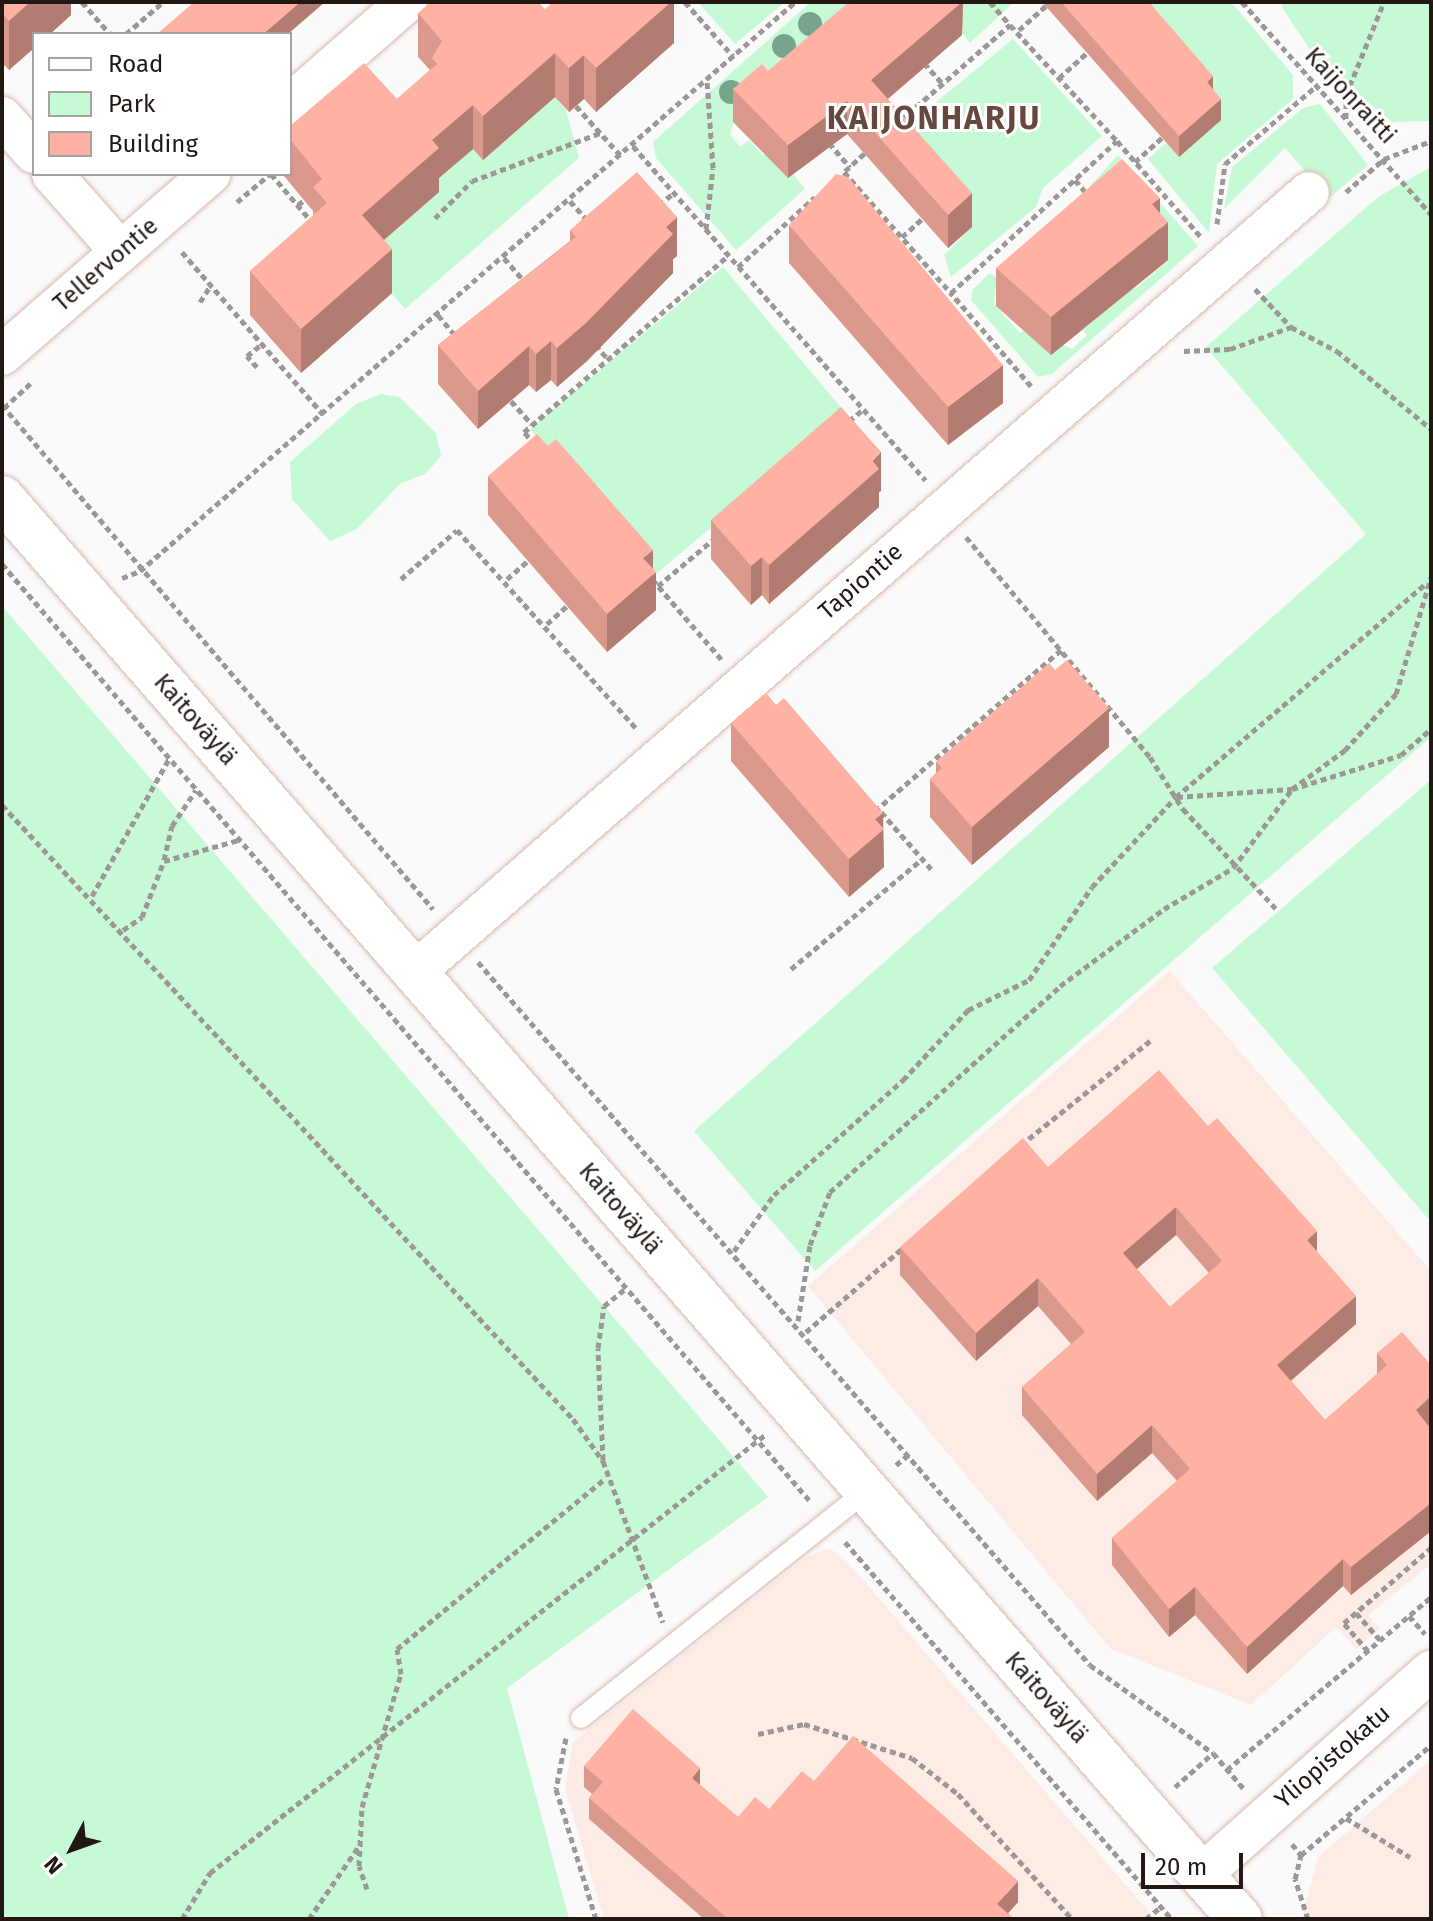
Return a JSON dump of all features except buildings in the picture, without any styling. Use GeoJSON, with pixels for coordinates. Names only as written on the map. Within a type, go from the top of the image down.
{"type":"FeatureCollection","features":[{"type":"Feature","properties":{"kind":"street"},"geometry":{"type":"LineString","coordinates":[[292,102],[407,2]]}},
{"type":"Feature","properties":{"kind":"street"},"geometry":{"type":"LineString","coordinates":[[2,117],[32,151]]}},
{"type":"Feature","properties":{"kind":"street"},"geometry":{"type":"LineString","coordinates":[[54,176],[121,252]]}},
{"type":"Feature","properties":{"kind":"street","name":"Tellervontie"},"geometry":{"type":"LineString","coordinates":[[2,355],[208,176]]}},
{"type":"Feature","properties":{"kind":"street","name":"Tapiontie"},"geometry":{"type":"LineString","coordinates":[[415,972],[1059,409],[1237,271],[1309,192]]}},
{"type":"Feature","properties":{"kind":"street","name":"Kaitoväylä"},"geometry":{"type":"LineString","coordinates":[[2,498],[1240,1919]]}},
{"type":"Feature","properties":{"kind":"street","name":"Yliopistokatu"},"geometry":{"type":"LineString","coordinates":[[1200,1876],[1431,1671]]}},
{"type":"Feature","properties":{"kind":"lane"},"geometry":{"type":"LineString","coordinates":[[581,1718],[829,1524],[865,1492]]}},
{"type":"Feature","properties":{"kind":"path"},"geometry":{"type":"LineString","coordinates":[[82,2],[108,32]]}},
{"type":"Feature","properties":{"kind":"path"},"geometry":{"type":"LineString","coordinates":[[128,32],[163,2]]}},
{"type":"Feature","properties":{"kind":"path"},"geometry":{"type":"LineString","coordinates":[[685,2],[733,56]]}},
{"type":"Feature","properties":{"kind":"path"},"geometry":{"type":"LineString","coordinates":[[60,632],[93,603],[140,571],[622,157],[795,2]]}},
{"type":"Feature","properties":{"kind":"path"},"geometry":{"type":"LineString","coordinates":[[990,2],[1291,327],[1337,351],[1431,429]]}},
{"type":"Feature","properties":{"kind":"path","name":"Kaijonraitti"},"geometry":{"type":"LineString","coordinates":[[1242,2],[1431,214]]}},
{"type":"Feature","properties":{"kind":"path"},"geometry":{"type":"LineString","coordinates":[[1346,120],[1346,95],[1384,2]]}},
{"type":"Feature","properties":{"kind":"path"},"geometry":{"type":"LineString","coordinates":[[1019,30],[1046,6]]}},
{"type":"Feature","properties":{"kind":"path"},"geometry":{"type":"LineString","coordinates":[[896,125],[1010,25]]}},
{"type":"Feature","properties":{"kind":"path"},"geometry":{"type":"LineString","coordinates":[[1059,78],[1087,53]]}},
{"type":"Feature","properties":{"kind":"path"},"geometry":{"type":"LineString","coordinates":[[920,58],[942,83]]}},
{"type":"Feature","properties":{"kind":"path"},"geometry":{"type":"LineString","coordinates":[[706,230],[713,168],[707,80]]}},
{"type":"Feature","properties":{"kind":"path"},"geometry":{"type":"LineString","coordinates":[[576,106],[622,157]]}},
{"type":"Feature","properties":{"kind":"path"},"geometry":{"type":"LineString","coordinates":[[435,218],[472,181],[600,133]]}},
{"type":"Feature","properties":{"kind":"path"},"geometry":{"type":"LineString","coordinates":[[1135,162],[1162,138]]}},
{"type":"Feature","properties":{"kind":"path"},"geometry":{"type":"LineString","coordinates":[[825,139],[902,237],[989,338],[1059,409]]}},
{"type":"Feature","properties":{"kind":"path"},"geometry":{"type":"LineString","coordinates":[[951,293],[1117,141]]}},
{"type":"Feature","properties":{"kind":"path"},"geometry":{"type":"LineString","coordinates":[[1309,192],[1346,193],[1384,159],[1431,141]]}},
{"type":"Feature","properties":{"kind":"path"},"geometry":{"type":"LineString","coordinates":[[633,146],[864,409],[1062,649],[1233,868],[1278,911]]}},
{"type":"Feature","properties":{"kind":"path"},"geometry":{"type":"LineString","coordinates":[[833,182],[873,146]]}},
{"type":"Feature","properties":{"kind":"path"},"geometry":{"type":"LineString","coordinates":[[1136,181],[1146,173]]}},
{"type":"Feature","properties":{"kind":"path"},"geometry":{"type":"LineString","coordinates":[[273,176],[317,227]]}},
{"type":"Feature","properties":{"kind":"path"},"geometry":{"type":"LineString","coordinates":[[1075,180],[1093,201]]}},
{"type":"Feature","properties":{"kind":"path"},"geometry":{"type":"LineString","coordinates":[[298,205],[321,185]]}},
{"type":"Feature","properties":{"kind":"path"},"geometry":{"type":"LineString","coordinates":[[654,210],[674,193]]}},
{"type":"Feature","properties":{"kind":"path"},"geometry":{"type":"LineString","coordinates":[[738,267],[821,193]]}},
{"type":"Feature","properties":{"kind":"path"},"geometry":{"type":"LineString","coordinates":[[570,201],[597,230]]}},
{"type":"Feature","properties":{"kind":"path"},"geometry":{"type":"LineString","coordinates":[[892,245],[922,219]]}},
{"type":"Feature","properties":{"kind":"path"},"geometry":{"type":"LineString","coordinates":[[182,252],[323,414]]}},
{"type":"Feature","properties":{"kind":"path"},"geometry":{"type":"LineString","coordinates":[[544,455],[524,432],[728,256]]}},
{"type":"Feature","properties":{"kind":"path"},"geometry":{"type":"LineString","coordinates":[[504,258],[535,293]]}},
{"type":"Feature","properties":{"kind":"path"},"geometry":{"type":"LineString","coordinates":[[990,258],[999,268]]}},
{"type":"Feature","properties":{"kind":"path"},"geometry":{"type":"LineString","coordinates":[[931,289],[940,281]]}},
{"type":"Feature","properties":{"kind":"path"},"geometry":{"type":"LineString","coordinates":[[200,302],[211,285]]}},
{"type":"Feature","properties":{"kind":"path"},"geometry":{"type":"LineString","coordinates":[[438,315],[463,345]]}},
{"type":"Feature","properties":{"kind":"path"},"geometry":{"type":"LineString","coordinates":[[1177,351],[1230,349],[1291,327]]}},
{"type":"Feature","properties":{"kind":"path"},"geometry":{"type":"LineString","coordinates":[[980,346],[989,338]]}},
{"type":"Feature","properties":{"kind":"path"},"geometry":{"type":"LineString","coordinates":[[593,343],[608,359]]}},
{"type":"Feature","properties":{"kind":"path"},"geometry":{"type":"LineString","coordinates":[[257,367],[247,356],[262,344]]}},
{"type":"Feature","properties":{"kind":"path"},"geometry":{"type":"LineString","coordinates":[[511,401],[532,424]]}},
{"type":"Feature","properties":{"kind":"path"},"geometry":{"type":"LineString","coordinates":[[2,405],[140,571],[456,936],[798,1322],[1090,1665],[1227,1769],[1267,1815]]}},
{"type":"Feature","properties":{"kind":"path"},"geometry":{"type":"LineString","coordinates":[[843,427],[864,409]]}},
{"type":"Feature","properties":{"kind":"path"},"geometry":{"type":"LineString","coordinates":[[658,586],[724,529]]}},
{"type":"Feature","properties":{"kind":"path"},"geometry":{"type":"LineString","coordinates":[[401,579],[457,530],[507,579],[644,737]]}},
{"type":"Feature","properties":{"kind":"path"},"geometry":{"type":"LineString","coordinates":[[507,579],[528,561]]}},
{"type":"Feature","properties":{"kind":"path"},"geometry":{"type":"LineString","coordinates":[[2,564],[1172,1919]]}},
{"type":"Feature","properties":{"kind":"path"},"geometry":{"type":"LineString","coordinates":[[648,574],[727,665]]}},
{"type":"Feature","properties":{"kind":"path"},"geometry":{"type":"LineString","coordinates":[[734,1251],[774,1195],[903,1080],[968,1010],[1029,980],[1092,887],[1176,797],[1430,580]]}},
{"type":"Feature","properties":{"kind":"path"},"geometry":{"type":"LineString","coordinates":[[798,1322],[810,1245],[830,1192],[1060,986],[1233,868],[1292,789],[1345,750],[1396,694],[1430,580]]}},
{"type":"Feature","properties":{"kind":"path"},"geometry":{"type":"LineString","coordinates":[[547,624],[567,606]]}},
{"type":"Feature","properties":{"kind":"path"},"geometry":{"type":"LineString","coordinates":[[869,817],[1062,649]]}},
{"type":"Feature","properties":{"kind":"path"},"geometry":{"type":"LineString","coordinates":[[1176,797],[1292,789],[1401,755],[1431,729]]}},
{"type":"Feature","properties":{"kind":"path"},"geometry":{"type":"LineString","coordinates":[[92,896],[169,759]]}},
{"type":"Feature","properties":{"kind":"path"},"geometry":{"type":"LineString","coordinates":[[123,930],[142,917],[164,861],[172,826],[196,790]]}},
{"type":"Feature","properties":{"kind":"path"},"geometry":{"type":"LineString","coordinates":[[869,798],[933,871]]}},
{"type":"Feature","properties":{"kind":"path"},"geometry":{"type":"LineString","coordinates":[[2,805],[278,1094],[393,1233],[513,1347],[603,1461]]}},
{"type":"Feature","properties":{"kind":"path"},"geometry":{"type":"LineString","coordinates":[[164,861],[238,840]]}},
{"type":"Feature","properties":{"kind":"path"},"geometry":{"type":"LineString","coordinates":[[791,969],[922,859]]}},
{"type":"Feature","properties":{"kind":"path"},"geometry":{"type":"LineString","coordinates":[[1017,1149],[1150,1041]]}},
{"type":"Feature","properties":{"kind":"path"},"geometry":{"type":"LineString","coordinates":[[806,1332],[912,1240]]}},
{"type":"Feature","properties":{"kind":"path"},"geometry":{"type":"LineString","coordinates":[[626,1288],[604,1306],[598,1348],[603,1461],[607,1479],[633,1539],[672,1648]]}},
{"type":"Feature","properties":{"kind":"path"},"geometry":{"type":"LineString","coordinates":[[180,1917],[210,1873],[758,1441],[839,1371]]}},
{"type":"Feature","properties":{"kind":"path"},"geometry":{"type":"LineString","coordinates":[[367,1889],[360,1845],[378,1740],[401,1674],[397,1649],[582,1491],[607,1479]]}},
{"type":"Feature","properties":{"kind":"path"},"geometry":{"type":"LineString","coordinates":[[1368,1651],[1344,1623],[1431,1548]]}},
{"type":"Feature","properties":{"kind":"path"},"geometry":{"type":"LineString","coordinates":[[1227,1769],[1431,1597]]}},
{"type":"Feature","properties":{"kind":"path"},"geometry":{"type":"LineString","coordinates":[[1356,1613],[1380,1640]]}},
{"type":"Feature","properties":{"kind":"path"},"geometry":{"type":"LineString","coordinates":[[1409,1616],[1431,1641]]}},
{"type":"Feature","properties":{"kind":"path"},"geometry":{"type":"LineString","coordinates":[[581,1718],[554,1774],[596,1919]]}},
{"type":"Feature","properties":{"kind":"path"},"geometry":{"type":"LineString","coordinates":[[758,1734],[804,1724],[912,1758],[958,1794],[1072,1919]]}},
{"type":"Feature","properties":{"kind":"path"},"geometry":{"type":"LineString","coordinates":[[1308,1919],[1302,1912],[1295,1879],[1301,1855],[1431,1745]]}},
{"type":"Feature","properties":{"kind":"path"},"geometry":{"type":"LineString","coordinates":[[1345,1817],[1410,1857]]}},
{"type":"Feature","properties":{"kind":"path"},"geometry":{"type":"LineString","coordinates":[[309,1919],[360,1845]]}},
{"type":"Feature","properties":{"kind":"path"},"geometry":{"type":"LineString","coordinates":[[1146,1919],[1161,1907]]}},
{"type":"Feature","properties":{"kind":"path"},"geometry":{"type":"LineString","coordinates":[[1293,1919],[1302,1912]]}},
{"type":"Feature","properties":{"kind":"shaded area"},"geometry":{"type":"Polygon","coordinates":[[[1170,971],[1431,1271],[1431,1564],[1368,1615],[1380,1629],[1356,1649],[1336,1627],[1251,1705],[1111,1649],[808,1286],[1170,971]]]}},
{"type":"Feature","properties":{"kind":"shaded area"},"geometry":{"type":"Polygon","coordinates":[[[830,1548],[850,1565],[1155,1919],[604,1919],[565,1789],[573,1742],[805,1558],[830,1548]]]}},
{"type":"Feature","properties":{"kind":"shaded area"},"geometry":{"type":"Polygon","coordinates":[[[1431,1760],[1431,1919],[1302,1919],[1318,1857],[1431,1760]]]}},
{"type":"Feature","properties":{"kind":"green space"},"geometry":{"type":"Polygon","coordinates":[[[698,2],[785,2],[735,44],[698,2]]]}},
{"type":"Feature","properties":{"kind":"green space"},"geometry":{"type":"Polygon","coordinates":[[[811,2],[898,2],[734,121],[730,134],[740,147],[749,140],[763,155],[772,147],[805,189],[736,250],[656,158],[653,142],[811,2]]]}},
{"type":"Feature","properties":{"kind":"green space"},"geometry":{"type":"Polygon","coordinates":[[[939,2],[1014,2],[970,43],[939,2]]]}},
{"type":"Feature","properties":{"kind":"green space"},"geometry":{"type":"Polygon","coordinates":[[[1127,2],[1231,2],[1293,75],[1293,99],[1217,164],[1209,233],[1148,159],[1166,143],[1179,157],[1221,119],[1127,2]]]}},
{"type":"Feature","properties":{"kind":"green space"},"geometry":{"type":"Polygon","coordinates":[[[1286,2],[1431,2],[1431,121],[1392,122],[1318,62],[1281,6],[1286,2]]]}},
{"type":"Feature","properties":{"kind":"green space"},"geometry":{"type":"Polygon","coordinates":[[[1013,39],[1102,136],[1043,188],[1036,207],[951,277],[944,255],[972,227],[894,137],[1013,39]]]}},
{"type":"Feature","properties":{"kind":"green space"},"geometry":{"type":"Polygon","coordinates":[[[555,97],[566,110],[579,158],[405,309],[362,259],[439,192],[426,176],[442,176],[458,162],[451,154],[555,97]]]}},
{"type":"Feature","properties":{"kind":"green space"},"geometry":{"type":"Polygon","coordinates":[[[1320,104],[1368,165],[1329,198],[1285,148],[1224,209],[1232,167],[1303,108],[1320,104]]]}},
{"type":"Feature","properties":{"kind":"green space"},"geometry":{"type":"Polygon","coordinates":[[[1118,155],[1198,246],[1052,374],[1038,377],[971,300],[973,289],[990,273],[997,278],[994,304],[1020,333],[1026,328],[1072,349],[1087,335],[1083,330],[1098,317],[1090,307],[1136,288],[1168,261],[1090,186],[1118,155]]]}},
{"type":"Feature","properties":{"kind":"green space"},"geometry":{"type":"Polygon","coordinates":[[[1431,167],[1431,737],[815,1271],[694,1131],[1366,534],[1206,347],[1378,197],[1431,167]]]}},
{"type":"Feature","properties":{"kind":"green space"},"geometry":{"type":"Polygon","coordinates":[[[723,267],[846,414],[653,576],[530,429],[723,267]]]}},
{"type":"Feature","properties":{"kind":"green space"},"geometry":{"type":"Polygon","coordinates":[[[381,394],[399,397],[436,433],[441,456],[425,474],[401,483],[357,529],[330,541],[292,499],[290,462],[356,404],[381,394]]]}},
{"type":"Feature","properties":{"kind":"green space"},"geometry":{"type":"Polygon","coordinates":[[[2,606],[768,1497],[507,1688],[569,1919],[2,1919],[2,606]]]}},
{"type":"Feature","properties":{"kind":"green space"},"geometry":{"type":"Polygon","coordinates":[[[1431,780],[1431,1222],[1212,968],[1431,780]]]}},
{"type":"Feature","properties":{"kind":"district","name":"KAIJONHARJU"},"geometry":{"type":"Point","coordinates":[934,118]}}]}
